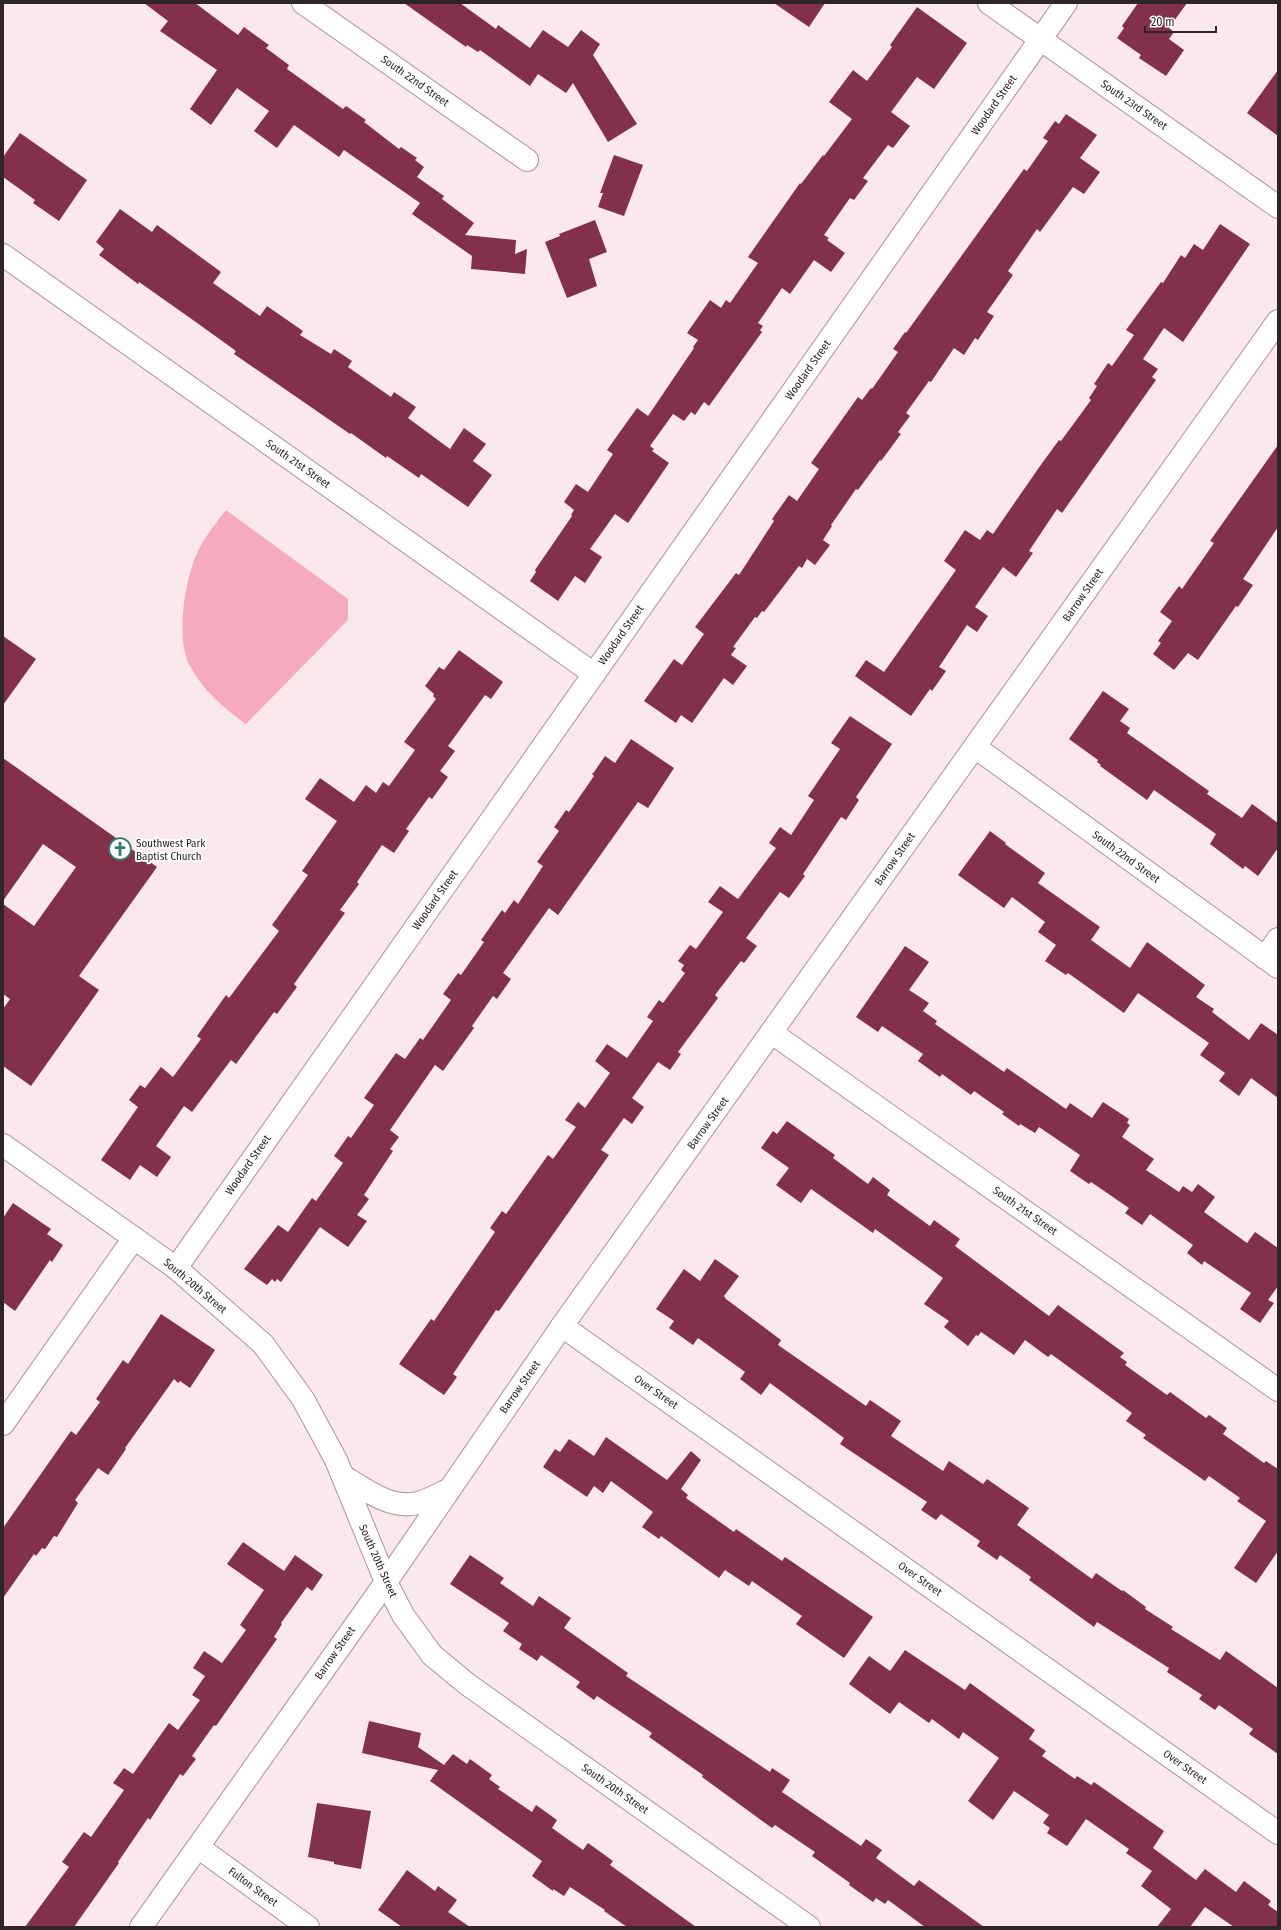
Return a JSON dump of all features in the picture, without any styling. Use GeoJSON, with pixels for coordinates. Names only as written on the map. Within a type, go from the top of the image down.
{"type":"FeatureCollection","features":[{"type":"Feature","properties":{"kind":"street","name":"South 22nd Street"},"geometry":{"type":"LineString","coordinates":[[304,3],[526,160]]}},
{"type":"Feature","properties":{"kind":"street","name":"South 23rd Street"},"geometry":{"type":"LineString","coordinates":[[989,3],[1278,207]]}},
{"type":"Feature","properties":{"kind":"street","name":"Woodard Street"},"geometry":{"type":"LineString","coordinates":[[176,1268],[1066,3]]}},
{"type":"Feature","properties":{"kind":"street","name":"South 21st Street"},"geometry":{"type":"LineString","coordinates":[[3,255],[594,674]]}},
{"type":"Feature","properties":{"kind":"street","name":"Barrow Street"},"geometry":{"type":"LineString","coordinates":[[141,1927],[386,1582],[562,1326],[1278,321]]}},
{"type":"Feature","properties":{"kind":"street","name":"South 22nd Street"},"geometry":{"type":"LineString","coordinates":[[975,747],[1271,963]]}},
{"type":"Feature","properties":{"kind":"street"},"geometry":{"type":"LineString","coordinates":[[1271,963],[1278,939]]}},
{"type":"Feature","properties":{"kind":"street","name":"South 21st Street"},"geometry":{"type":"LineString","coordinates":[[772,1033],[1278,1390]]}},
{"type":"Feature","properties":{"kind":"street","name":"South 20th Street"},"geometry":{"type":"LineString","coordinates":[[3,1145],[176,1268],[263,1344],[304,1399],[336,1460],[386,1582],[403,1615],[432,1655],[468,1684],[809,1927]]}},
{"type":"Feature","properties":{"kind":"street"},"geometry":{"type":"LineString","coordinates":[[3,1424],[134,1238]]}},
{"type":"Feature","properties":{"kind":"street","name":"Over Street"},"geometry":{"type":"LineString","coordinates":[[562,1326],[1278,1833]]}},
{"type":"Feature","properties":{"kind":"street"},"geometry":{"type":"LineString","coordinates":[[343,1476],[384,1500],[400,1503],[417,1503],[450,1489]]}},
{"type":"Feature","properties":{"kind":"street","name":"Fulton Street"},"geometry":{"type":"LineString","coordinates":[[198,1847],[308,1927]]}},
{"type":"Feature","properties":{"kind":"shaded area"},"geometry":{"type":"Polygon","coordinates":[[[226,510],[348,599],[348,620],[246,724],[222,705],[201,683],[190,666],[183,641],[183,610],[193,564],[203,542],[226,510]]]}},
{"type":"Feature","properties":{"kind":"building"},"geometry":{"type":"Polygon","coordinates":[[[144,3],[195,3],[238,35],[244,27],[269,45],[266,48],[289,65],[287,69],[343,109],[346,106],[366,120],[364,122],[399,149],[401,147],[417,158],[415,160],[424,167],[417,177],[444,196],[442,199],[474,223],[465,235],[516,240],[515,254],[527,249],[525,274],[471,269],[472,256],[412,214],[420,203],[344,150],[339,157],[294,125],[277,148],[254,131],[269,111],[237,88],[211,125],[190,109],[217,70],[160,31],[168,21],[144,3]]]}},
{"type":"Feature","properties":{"kind":"building"},"geometry":{"type":"Polygon","coordinates":[[[404,3],[460,3],[496,29],[498,25],[530,48],[543,30],[568,47],[581,30],[600,44],[593,55],[637,124],[608,142],[573,83],[566,93],[538,74],[530,86],[480,50],[478,52],[467,45],[466,47],[404,3]]]}},
{"type":"Feature","properties":{"kind":"building"},"geometry":{"type":"Polygon","coordinates":[[[774,3],[825,3],[809,27],[774,3]]]}},
{"type":"Feature","properties":{"kind":"building"},"geometry":{"type":"Polygon","coordinates":[[[1138,3],[1187,3],[1169,28],[1174,32],[1169,39],[1184,50],[1166,76],[1139,58],[1141,55],[1117,38],[1124,28],[1122,26],[1138,3]]]}},
{"type":"Feature","properties":{"kind":"building"},"geometry":{"type":"Polygon","coordinates":[[[917,7],[967,43],[934,89],[917,77],[891,112],[910,126],[893,148],[888,145],[863,178],[868,181],[854,200],[850,198],[824,235],[829,238],[827,240],[845,253],[831,272],[814,260],[790,294],[782,288],[758,323],[763,326],[760,330],[762,332],[709,406],[704,402],[695,415],[691,412],[684,421],[673,414],[650,446],[654,449],[652,451],[669,463],[628,523],[615,514],[590,549],[602,557],[585,583],[575,576],[558,601],[530,581],[536,572],[535,570],[572,516],[571,515],[574,510],[564,502],[576,484],[588,492],[613,454],[607,450],[637,408],[648,416],[694,348],[693,347],[698,340],[687,333],[710,300],[721,308],[726,300],[730,303],[758,263],[748,257],[800,183],[801,184],[823,155],[824,156],[852,119],[829,102],[853,70],[867,81],[892,47],[890,45],[917,7]]]}},
{"type":"Feature","properties":{"kind":"building"},"geometry":{"type":"Polygon","coordinates":[[[1278,70],[1278,136],[1247,113],[1278,70]]]}},
{"type":"Feature","properties":{"kind":"building"},"geometry":{"type":"Polygon","coordinates":[[[1066,114],[1097,135],[1080,158],[1100,172],[1084,194],[1073,187],[1040,232],[1037,229],[1008,271],[1013,275],[987,312],[994,316],[978,340],[975,338],[964,355],[954,348],[931,382],[929,381],[906,413],[910,416],[898,432],[901,434],[858,490],[856,489],[831,525],[832,526],[823,540],[830,545],[815,565],[807,559],[802,568],[799,566],[764,612],[762,611],[757,618],[755,617],[733,647],[736,648],[731,655],[747,666],[733,685],[724,678],[692,723],[681,715],[676,723],[644,701],[674,659],[682,665],[704,634],[695,627],[736,573],[739,575],[774,521],[772,519],[789,495],[797,501],[819,469],[811,463],[858,397],[862,400],[871,388],[872,389],[898,352],[893,349],[1024,169],[1027,171],[1048,141],[1043,138],[1055,121],[1059,124],[1066,114]]]}},
{"type":"Feature","properties":{"kind":"building"},"geometry":{"type":"Polygon","coordinates":[[[20,133],[87,180],[59,221],[33,203],[35,200],[3,177],[3,157],[20,133]]]}},
{"type":"Feature","properties":{"kind":"building"},"geometry":{"type":"Polygon","coordinates":[[[614,155],[643,165],[624,216],[598,207],[603,193],[600,193],[614,155]]]}},
{"type":"Feature","properties":{"kind":"building"},"geometry":{"type":"Polygon","coordinates":[[[120,209],[152,232],[157,225],[221,272],[213,283],[260,316],[267,306],[303,331],[300,335],[331,354],[334,349],[352,361],[348,367],[391,397],[394,392],[416,407],[408,418],[450,449],[464,428],[486,444],[473,461],[492,475],[468,507],[421,474],[419,478],[387,456],[386,458],[351,433],[350,434],[234,354],[236,351],[139,282],[138,284],[99,255],[104,249],[96,242],[120,209]]]}},
{"type":"Feature","properties":{"kind":"building"},"geometry":{"type":"Polygon","coordinates":[[[595,220],[607,252],[589,259],[597,286],[567,298],[545,242],[560,236],[559,234],[595,220]]]}},
{"type":"Feature","properties":{"kind":"building"},"geometry":{"type":"Polygon","coordinates":[[[1220,224],[1250,244],[1183,342],[1164,328],[1143,359],[1158,369],[1152,377],[1156,380],[1062,513],[1057,509],[1029,551],[1033,553],[1016,577],[1003,567],[975,607],[988,616],[977,632],[967,625],[939,667],[946,671],[932,691],[930,689],[911,716],[855,676],[866,660],[884,672],[956,570],[944,561],[965,530],[980,540],[987,530],[993,534],[1059,440],[1061,441],[1091,400],[1089,398],[1097,386],[1094,384],[1108,363],[1112,366],[1134,335],[1126,330],[1161,282],[1163,283],[1181,255],[1185,258],[1194,244],[1203,250],[1220,224]]]}},
{"type":"Feature","properties":{"kind":"building"},"geometry":{"type":"Polygon","coordinates":[[[1278,445],[1278,527],[1243,579],[1253,585],[1238,607],[1236,606],[1198,660],[1188,653],[1174,670],[1153,654],[1161,643],[1158,641],[1172,621],[1160,612],[1179,586],[1182,589],[1214,543],[1210,541],[1278,445]]]}},
{"type":"Feature","properties":{"kind":"building"},"geometry":{"type":"Polygon","coordinates":[[[3,636],[36,659],[3,705],[3,636]]]}},
{"type":"Feature","properties":{"kind":"building"},"geometry":{"type":"Polygon","coordinates":[[[459,650],[503,682],[491,699],[485,695],[448,746],[455,751],[440,771],[448,777],[432,799],[429,797],[406,829],[409,831],[394,853],[382,845],[357,882],[359,884],[340,910],[345,913],[294,984],[297,987],[277,1014],[274,1012],[236,1064],[231,1060],[192,1112],[184,1106],[156,1146],[171,1157],[157,1177],[140,1165],[130,1180],[101,1160],[138,1107],[129,1100],[140,1085],[145,1088],[161,1067],[173,1077],[201,1039],[197,1036],[226,995],[229,998],[279,931],[272,925],[308,875],[302,871],[337,821],[305,799],[320,778],[354,802],[366,785],[376,793],[383,782],[389,786],[415,750],[404,742],[436,699],[433,696],[434,694],[425,686],[439,667],[444,670],[459,650]]]}},
{"type":"Feature","properties":{"kind":"building"},"geometry":{"type":"Polygon","coordinates":[[[1103,691],[1129,709],[1120,721],[1130,728],[1127,733],[1209,791],[1207,794],[1242,818],[1252,804],[1278,823],[1278,848],[1258,876],[1245,866],[1243,869],[1210,844],[1216,834],[1154,790],[1147,800],[1100,766],[1101,765],[1097,762],[1098,760],[1069,739],[1103,691]]]}},
{"type":"Feature","properties":{"kind":"building"},"geometry":{"type":"Polygon","coordinates":[[[850,716],[892,744],[856,797],[859,800],[846,820],[841,817],[803,874],[805,876],[789,898],[780,892],[746,938],[757,946],[744,963],[741,961],[715,995],[718,998],[678,1052],[681,1054],[670,1070],[658,1062],[632,1098],[644,1107],[632,1124],[624,1118],[601,1150],[609,1155],[499,1311],[496,1310],[453,1374],[457,1377],[444,1395],[399,1364],[431,1319],[434,1321],[495,1232],[490,1228],[502,1211],[506,1214],[548,1155],[553,1159],[576,1127],[565,1120],[578,1102],[585,1108],[610,1073],[595,1061],[607,1044],[627,1058],[653,1021],[647,1017],[659,1000],[663,1003],[685,973],[681,970],[684,965],[678,961],[690,945],[696,949],[723,912],[708,902],[720,886],[738,899],[776,848],[769,843],[780,827],[791,835],[814,800],[808,796],[840,749],[831,743],[850,716]]]}},
{"type":"Feature","properties":{"kind":"building"},"geometry":{"type":"Polygon","coordinates":[[[631,739],[674,768],[648,808],[638,802],[558,915],[549,908],[503,973],[511,979],[497,999],[493,996],[472,1026],[474,1028],[443,1071],[435,1065],[390,1130],[399,1137],[390,1149],[393,1151],[364,1195],[369,1199],[357,1215],[367,1221],[348,1247],[320,1227],[281,1282],[277,1279],[275,1282],[272,1279],[267,1285],[244,1269],[278,1225],[288,1232],[312,1198],[316,1201],[343,1163],[334,1156],[348,1136],[351,1138],[374,1105],[364,1098],[396,1053],[405,1059],[420,1038],[423,1040],[451,1000],[443,994],[458,973],[461,975],[484,942],[481,940],[502,910],[505,913],[514,900],[518,904],[543,866],[537,862],[559,831],[554,827],[566,810],[569,812],[594,776],[592,774],[605,756],[615,763],[631,739]]]}},
{"type":"Feature","properties":{"kind":"building","name":"Southwest Park Baptist Church"},"geometry":{"type":"Polygon","coordinates":[[[3,758],[157,867],[79,976],[99,990],[31,1086],[3,1066],[3,1009],[10,999],[3,994],[3,904],[34,926],[76,867],[43,844],[3,901],[3,758]]]}},
{"type":"Feature","properties":{"kind":"building"},"geometry":{"type":"Polygon","coordinates":[[[990,831],[1006,843],[1005,844],[1045,873],[1038,883],[1100,927],[1091,940],[1130,968],[1147,942],[1205,985],[1196,997],[1214,1009],[1212,1012],[1249,1040],[1261,1023],[1278,1035],[1278,1098],[1251,1078],[1239,1096],[1219,1081],[1225,1073],[1200,1055],[1209,1043],[1138,993],[1124,1013],[1068,973],[1066,975],[1045,961],[1056,945],[1038,932],[1045,922],[1012,897],[1004,908],[958,875],[990,831]]]}},
{"type":"Feature","properties":{"kind":"building"},"geometry":{"type":"Polygon","coordinates":[[[905,946],[929,962],[909,990],[929,1003],[923,1011],[937,1021],[935,1024],[1004,1072],[1007,1068],[1066,1109],[1070,1103],[1092,1118],[1103,1102],[1129,1119],[1127,1123],[1130,1125],[1122,1137],[1154,1159],[1146,1170],[1179,1192],[1183,1186],[1192,1192],[1198,1184],[1215,1197],[1204,1212],[1247,1243],[1255,1232],[1278,1248],[1278,1286],[1268,1300],[1274,1303],[1260,1323],[1240,1309],[1251,1293],[1204,1261],[1202,1265],[1187,1253],[1193,1245],[1150,1214],[1142,1225],[1125,1213],[1129,1208],[1091,1182],[1089,1184],[1070,1171],[1080,1155],[1039,1127],[1035,1133],[1020,1124],[1019,1126],[1002,1114],[1004,1112],[974,1091],[971,1095],[942,1074],[940,1077],[918,1061],[923,1054],[882,1026],[878,1032],[856,1017],[905,946]]]}},
{"type":"Feature","properties":{"kind":"building"},"geometry":{"type":"Polygon","coordinates":[[[787,1121],[835,1155],[833,1158],[868,1184],[873,1177],[890,1190],[887,1195],[930,1226],[934,1220],[960,1239],[955,1246],[1049,1316],[1058,1305],[1124,1353],[1120,1357],[1127,1362],[1125,1365],[1167,1395],[1170,1392],[1206,1418],[1209,1415],[1227,1428],[1223,1434],[1264,1463],[1266,1461],[1278,1469],[1278,1551],[1256,1583],[1234,1568],[1266,1521],[1237,1501],[1240,1498],[1209,1476],[1205,1481],[1143,1438],[1146,1435],[1126,1421],[1132,1413],[1051,1354],[1048,1357],[1025,1340],[1014,1355],[981,1332],[978,1336],[976,1335],[968,1346],[944,1327],[949,1321],[924,1304],[943,1278],[875,1229],[873,1233],[811,1189],[801,1203],[776,1185],[789,1168],[761,1148],[773,1131],[777,1134],[787,1121]]]}},
{"type":"Feature","properties":{"kind":"building"},"geometry":{"type":"Polygon","coordinates":[[[13,1203],[51,1229],[47,1234],[63,1245],[52,1262],[50,1260],[15,1311],[3,1302],[3,1218],[13,1203]]]}},
{"type":"Feature","properties":{"kind":"building"},"geometry":{"type":"Polygon","coordinates":[[[715,1259],[739,1276],[724,1296],[726,1299],[781,1340],[778,1345],[866,1406],[870,1400],[901,1421],[891,1436],[943,1471],[949,1461],[983,1484],[987,1479],[1029,1508],[1017,1525],[1092,1579],[1096,1573],[1122,1591],[1123,1590],[1146,1607],[1145,1609],[1173,1627],[1171,1629],[1220,1660],[1226,1651],[1278,1688],[1278,1754],[1249,1734],[1253,1729],[1219,1705],[1215,1710],[1199,1699],[1202,1695],[1167,1672],[1169,1668],[1097,1622],[1094,1627],[1029,1580],[1031,1577],[1000,1555],[997,1560],[977,1546],[980,1541],[941,1514],[936,1520],[921,1510],[927,1502],[840,1444],[844,1438],[770,1383],[761,1395],[740,1379],[745,1372],[698,1338],[693,1345],[669,1328],[674,1321],[656,1309],[684,1269],[700,1281],[715,1259]]]}},
{"type":"Feature","properties":{"kind":"building"},"geometry":{"type":"Polygon","coordinates":[[[161,1314],[215,1350],[190,1388],[180,1381],[178,1383],[174,1379],[125,1448],[126,1449],[108,1475],[98,1468],[75,1500],[78,1503],[57,1537],[54,1536],[45,1549],[42,1548],[36,1556],[34,1554],[3,1598],[3,1528],[71,1431],[76,1435],[100,1402],[96,1399],[123,1360],[128,1364],[161,1314]]]}},
{"type":"Feature","properties":{"kind":"building"},"geometry":{"type":"Polygon","coordinates":[[[606,1437],[667,1480],[691,1451],[701,1460],[681,1489],[688,1495],[686,1498],[734,1532],[736,1529],[782,1561],[785,1557],[873,1617],[844,1658],[796,1624],[802,1616],[752,1581],[749,1586],[725,1570],[719,1578],[661,1536],[659,1539],[642,1527],[653,1512],[611,1481],[603,1493],[594,1486],[587,1497],[543,1467],[555,1449],[560,1452],[569,1439],[594,1456],[606,1437]]]}},
{"type":"Feature","properties":{"kind":"building"},"geometry":{"type":"Polygon","coordinates":[[[243,1542],[284,1571],[295,1555],[323,1575],[312,1591],[307,1587],[281,1623],[282,1624],[274,1637],[277,1639],[216,1726],[214,1725],[192,1756],[196,1759],[183,1776],[180,1774],[150,1820],[148,1818],[118,1862],[119,1863],[74,1927],[25,1927],[69,1867],[62,1862],[84,1832],[91,1837],[124,1790],[113,1783],[124,1768],[133,1774],[169,1723],[178,1730],[200,1700],[192,1695],[205,1676],[193,1668],[204,1651],[222,1663],[246,1630],[240,1625],[264,1590],[227,1564],[243,1542]]]}},
{"type":"Feature","properties":{"kind":"building"},"geometry":{"type":"Polygon","coordinates":[[[470,1555],[504,1578],[500,1583],[533,1606],[539,1596],[571,1618],[564,1628],[628,1673],[626,1676],[770,1772],[772,1768],[790,1780],[782,1792],[861,1846],[866,1839],[882,1850],[876,1858],[914,1886],[919,1880],[984,1927],[925,1927],[888,1900],[885,1904],[876,1898],[873,1902],[849,1885],[850,1883],[812,1856],[815,1852],[775,1825],[772,1828],[702,1777],[703,1775],[649,1737],[652,1733],[597,1696],[594,1700],[576,1687],[580,1682],[541,1655],[537,1661],[519,1649],[522,1644],[503,1631],[509,1623],[450,1584],[470,1555]]]}},
{"type":"Feature","properties":{"kind":"building"},"geometry":{"type":"Polygon","coordinates":[[[905,1650],[965,1690],[970,1683],[1035,1730],[1029,1739],[1046,1751],[1042,1756],[1075,1779],[1077,1776],[1091,1785],[1094,1782],[1164,1831],[1153,1848],[1196,1880],[1205,1869],[1236,1892],[1244,1881],[1271,1901],[1268,1905],[1278,1912],[1278,1927],[1234,1927],[1205,1907],[1190,1927],[1157,1927],[1171,1909],[1141,1886],[1152,1871],[1126,1853],[1129,1849],[1086,1819],[1067,1846],[1047,1833],[1050,1828],[1043,1823],[1049,1815],[1014,1791],[993,1820],[968,1801],[999,1758],[963,1732],[959,1739],[932,1719],[929,1723],[899,1702],[890,1714],[849,1684],[869,1656],[890,1671],[905,1650]]]}},
{"type":"Feature","properties":{"kind":"building"},"geometry":{"type":"Polygon","coordinates":[[[369,1721],[421,1733],[418,1747],[444,1765],[453,1754],[467,1764],[470,1759],[492,1775],[489,1779],[500,1787],[498,1789],[532,1812],[536,1805],[557,1820],[552,1828],[583,1850],[588,1843],[613,1861],[610,1865],[696,1927],[627,1927],[604,1911],[605,1910],[570,1887],[564,1896],[553,1889],[553,1891],[532,1876],[542,1861],[430,1781],[438,1770],[362,1753],[369,1721]]]}},
{"type":"Feature","properties":{"kind":"building"},"geometry":{"type":"Polygon","coordinates":[[[317,1803],[371,1811],[361,1869],[308,1857],[317,1803]]]}},
{"type":"Feature","properties":{"kind":"building"},"geometry":{"type":"Polygon","coordinates":[[[407,1870],[435,1891],[438,1886],[457,1900],[448,1912],[470,1927],[402,1927],[378,1910],[407,1870]]]}},
{"type":"Feature","properties":{"kind":"place","name":"Southwest Park Baptist Church"},"geometry":{"type":"Point","coordinates":[120,849]}}]}
